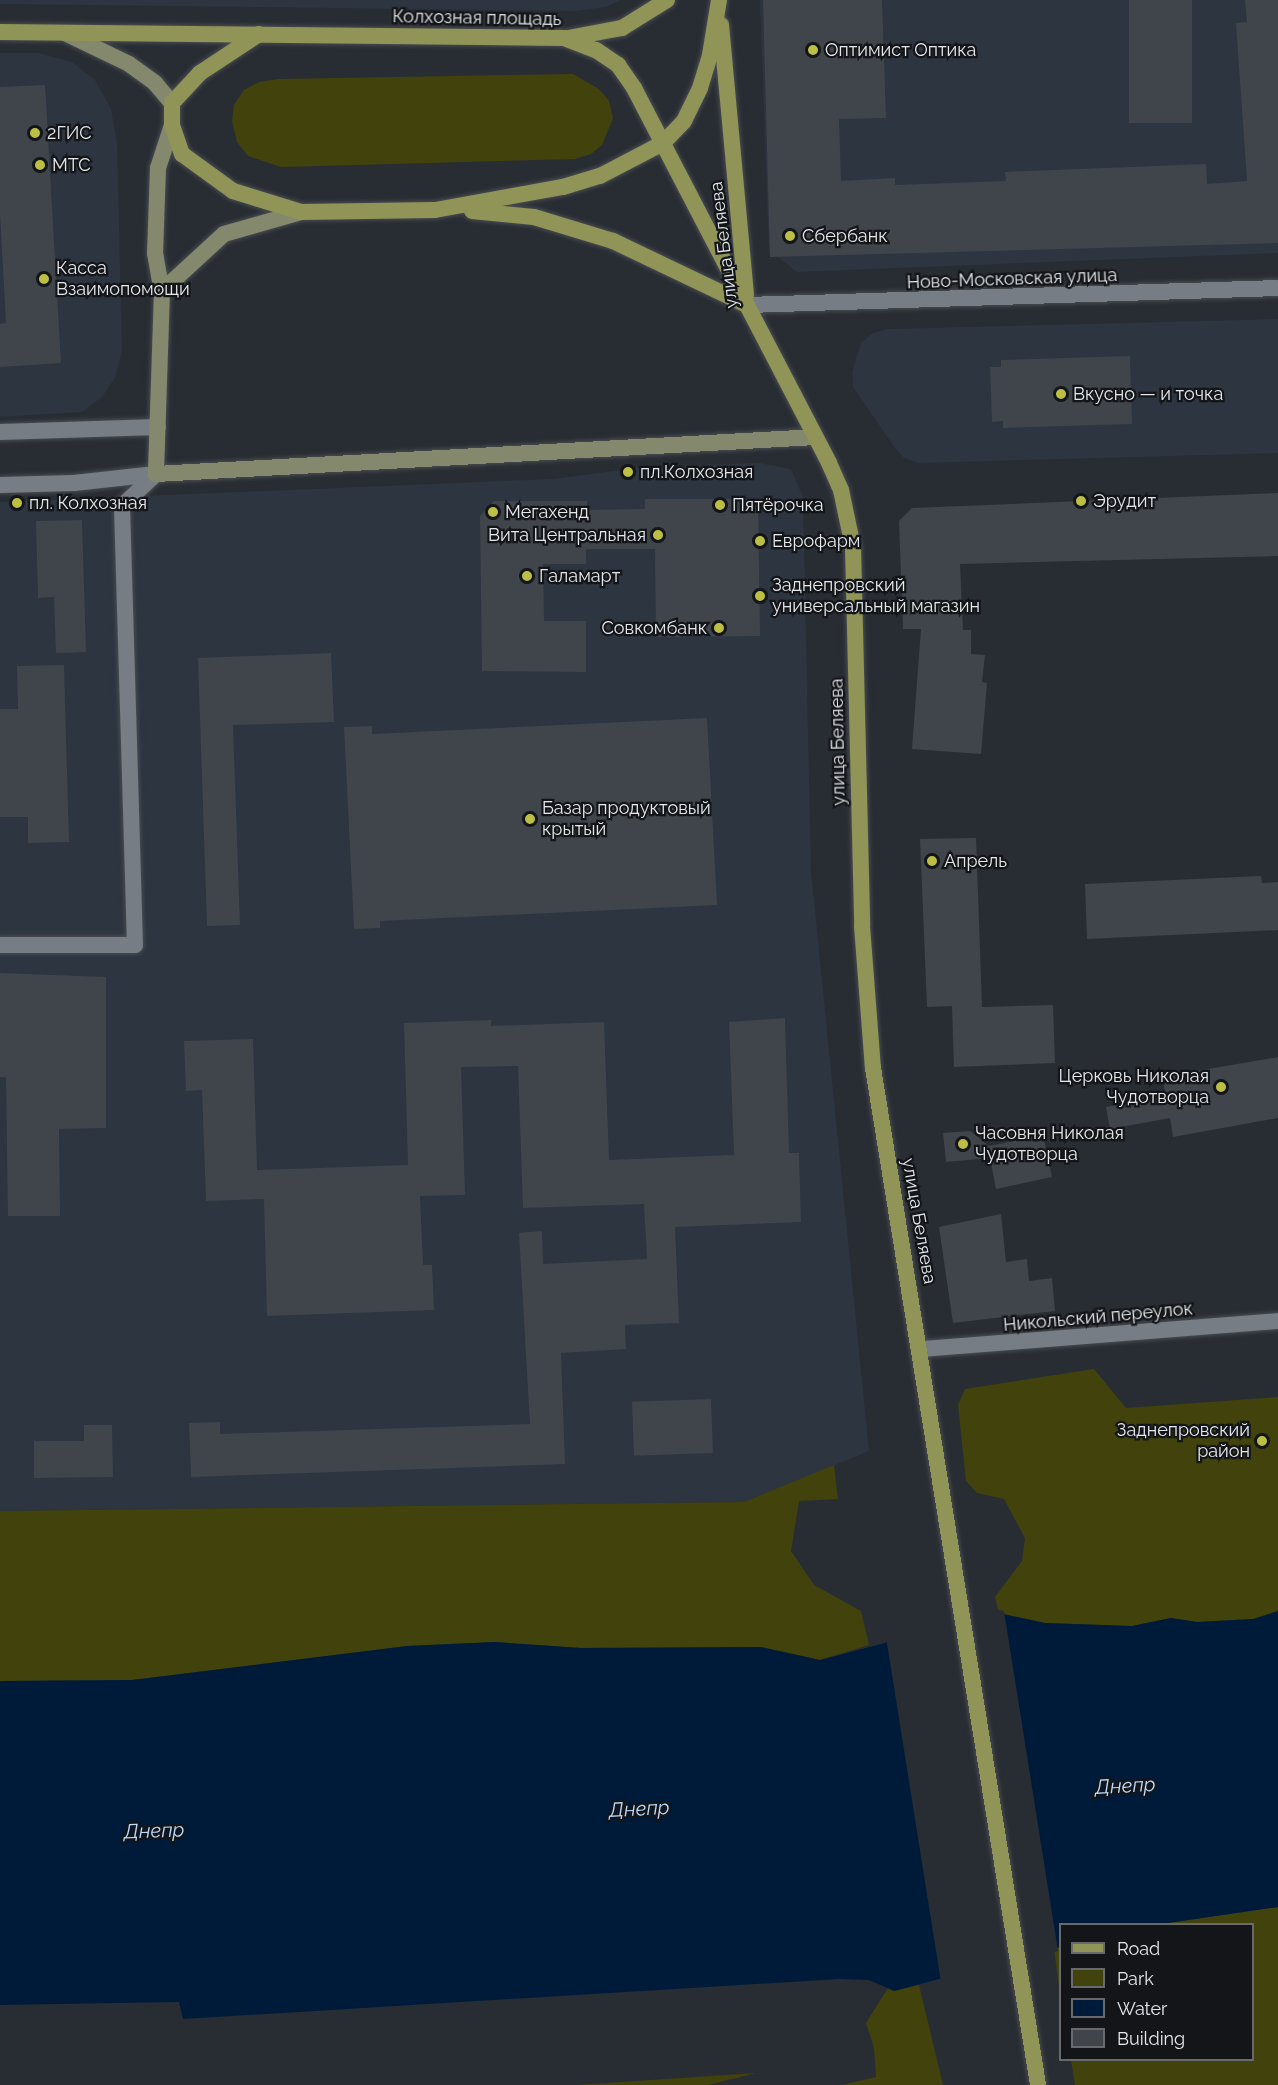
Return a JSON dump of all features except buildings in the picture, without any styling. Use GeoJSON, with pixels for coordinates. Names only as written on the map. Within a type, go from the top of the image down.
{"type":"FeatureCollection","features":[{"type":"Feature","properties":{"kind":"main road"},"geometry":{"type":"LineString","coordinates":[[564,38],[622,28],[667,0]]}},
{"type":"Feature","properties":{"kind":"main road"},"geometry":{"type":"LineString","coordinates":[[435,210],[563,187],[609,172],[663,143],[684,121],[700,88],[710,55],[719,0]]}},
{"type":"Feature","properties":{"kind":"main road","name":"улица Беляева"},"geometry":{"type":"LineString","coordinates":[[719,0],[747,305],[841,490],[853,548],[862,926],[869,1028],[1038,2085]]}},
{"type":"Feature","properties":{"kind":"main road","name":"Колхозная площадь"},"geometry":{"type":"LineString","coordinates":[[0,32],[564,38],[596,50],[618,65],[663,143],[747,305]]}},
{"type":"Feature","properties":{"kind":"main road"},"geometry":{"type":"LineString","coordinates":[[65,33],[129,64],[155,83],[172,103],[172,125],[158,168],[155,253],[162,291],[156,474],[815,437]]}},
{"type":"Feature","properties":{"kind":"main road"},"geometry":{"type":"LineString","coordinates":[[172,103],[200,73],[259,34]]}},
{"type":"Feature","properties":{"kind":"main road"},"geometry":{"type":"LineString","coordinates":[[172,125],[182,154],[233,191],[301,212]]}},
{"type":"Feature","properties":{"kind":"main road"},"geometry":{"type":"LineString","coordinates":[[162,291],[224,234],[301,212],[435,210],[534,217],[574,228],[646,254],[747,305]]}},
{"type":"Feature","properties":{"kind":"street","name":"Ново-Московская улица"},"geometry":{"type":"LineString","coordinates":[[747,305],[1278,288]]}},
{"type":"Feature","properties":{"kind":"street"},"geometry":{"type":"LineString","coordinates":[[0,432],[158,427]]}},
{"type":"Feature","properties":{"kind":"street"},"geometry":{"type":"LineString","coordinates":[[0,485],[74,483],[156,474]]}},
{"type":"Feature","properties":{"kind":"street"},"geometry":{"type":"LineString","coordinates":[[0,945],[135,945],[122,506],[156,474]]}},
{"type":"Feature","properties":{"kind":"street","name":"Никольский переулок"},"geometry":{"type":"LineString","coordinates":[[922,1349],[1278,1321]]}},
{"type":"Feature","properties":{"kind":"shaded area"},"geometry":{"type":"Polygon","coordinates":[[[0,0],[621,0],[606,7],[575,11],[0,4],[0,0]]]}},
{"type":"Feature","properties":{"kind":"shaded area"},"geometry":{"type":"Polygon","coordinates":[[[760,0],[1278,0],[1278,253],[797,272],[769,250],[760,0]]]}},
{"type":"Feature","properties":{"kind":"shaded area"},"geometry":{"type":"Polygon","coordinates":[[[0,53],[39,53],[72,62],[95,80],[111,109],[117,143],[122,350],[115,378],[102,397],[82,412],[0,417],[0,53]]]}},
{"type":"Feature","properties":{"kind":"shaded area"},"geometry":{"type":"Polygon","coordinates":[[[1278,319],[1278,453],[918,463],[904,458],[895,448],[853,387],[852,372],[861,343],[873,333],[889,329],[1278,319]]]}},
{"type":"Feature","properties":{"kind":"shaded area"},"geometry":{"type":"Polygon","coordinates":[[[760,463],[791,469],[803,497],[811,870],[869,1451],[744,1502],[0,1511],[0,502],[553,479],[646,467],[760,463]]]}},
{"type":"Feature","properties":{"kind":"green space"},"geometry":{"type":"Polygon","coordinates":[[[573,74],[599,89],[609,101],[613,118],[602,145],[591,154],[575,159],[281,167],[248,156],[237,142],[232,121],[234,105],[244,90],[259,82],[279,79],[573,74]]]}},
{"type":"Feature","properties":{"kind":"green space"},"geometry":{"type":"Polygon","coordinates":[[[1094,1369],[1126,1408],[1278,1397],[1278,1611],[1253,1619],[1197,1622],[1171,1618],[1132,1626],[1045,1623],[999,1613],[995,1597],[1022,1561],[1025,1538],[1004,1499],[977,1493],[966,1481],[958,1405],[965,1389],[1094,1369]]]}},
{"type":"Feature","properties":{"kind":"green space"},"geometry":{"type":"Polygon","coordinates":[[[834,1465],[838,1499],[799,1501],[791,1551],[814,1585],[861,1611],[869,1645],[820,1660],[761,1647],[581,1648],[495,1642],[407,1646],[132,1680],[0,1681],[0,1511],[744,1502],[834,1465]]]}},
{"type":"Feature","properties":{"kind":"green space"},"geometry":{"type":"Polygon","coordinates":[[[1278,1907],[1278,2085],[1075,2085],[1071,2061],[1254,2061],[1254,1923],[1168,1923],[1278,1907]]]}},
{"type":"Feature","properties":{"kind":"green space"},"geometry":{"type":"Polygon","coordinates":[[[1059,1947],[1059,1986],[1054,1949],[1059,1947]]]}},
{"type":"Feature","properties":{"kind":"green space"},"geometry":{"type":"Polygon","coordinates":[[[919,1985],[943,2085],[842,2085],[876,2077],[874,2048],[866,2023],[888,1988],[894,1991],[919,1985]]]}},
{"type":"Feature","properties":{"kind":"green space"},"geometry":{"type":"Polygon","coordinates":[[[756,2073],[708,2085],[577,2085],[756,2073]]]}},
{"type":"Feature","properties":{"kind":"water","name":"Днепр"},"geometry":{"type":"Polygon","coordinates":[[[1278,1611],[1278,1907],[1168,1923],[1059,1923],[1059,1947],[894,1991],[869,1980],[839,1979],[183,2019],[179,2002],[0,2005],[0,1681],[132,1680],[407,1646],[495,1642],[581,1648],[761,1647],[820,1660],[999,1613],[1045,1623],[1132,1626],[1171,1618],[1197,1622],[1253,1619],[1278,1611]]]}},
{"type":"Feature","properties":{"kind":"pier"},"geometry":{"type":"Polygon","coordinates":[[[1000,1610],[1004,1611],[1058,1951],[941,1982],[886,1637],[1000,1610]]]}},
{"type":"Feature","properties":{"kind":"place","name":"Оптимист Оптика"},"geometry":{"type":"Point","coordinates":[813,50]}},
{"type":"Feature","properties":{"kind":"place","name":"2ГИС"},"geometry":{"type":"Point","coordinates":[35,133]}},
{"type":"Feature","properties":{"kind":"place","name":"МТС"},"geometry":{"type":"Point","coordinates":[40,165]}},
{"type":"Feature","properties":{"kind":"place","name":"Сбербанк"},"geometry":{"type":"Point","coordinates":[790,236]}},
{"type":"Feature","properties":{"kind":"place","name":"Касса Взаимопомощи"},"geometry":{"type":"Point","coordinates":[44,279]}},
{"type":"Feature","properties":{"kind":"place","name":"Вкусно — и точка"},"geometry":{"type":"Point","coordinates":[1061,394]}},
{"type":"Feature","properties":{"kind":"place","name":"пл.Колхозная"},"geometry":{"type":"Point","coordinates":[628,472]}},
{"type":"Feature","properties":{"kind":"place","name":"Эрудит"},"geometry":{"type":"Point","coordinates":[1081,501]}},
{"type":"Feature","properties":{"kind":"place","name":"пл. Колхозная"},"geometry":{"type":"Point","coordinates":[17,503]}},
{"type":"Feature","properties":{"kind":"place","name":"Пятёрочка"},"geometry":{"type":"Point","coordinates":[720,505]}},
{"type":"Feature","properties":{"kind":"place","name":"Мегахенд"},"geometry":{"type":"Point","coordinates":[493,512]}},
{"type":"Feature","properties":{"kind":"place","name":"Вита Центральная"},"geometry":{"type":"Point","coordinates":[658,535]}},
{"type":"Feature","properties":{"kind":"place","name":"Еврофарм"},"geometry":{"type":"Point","coordinates":[760,541]}},
{"type":"Feature","properties":{"kind":"place","name":"Галамарт"},"geometry":{"type":"Point","coordinates":[527,576]}},
{"type":"Feature","properties":{"kind":"place","name":"Заднепровский универсальный магазин"},"geometry":{"type":"Point","coordinates":[760,596]}},
{"type":"Feature","properties":{"kind":"place","name":"Совкомбанк"},"geometry":{"type":"Point","coordinates":[719,628]}},
{"type":"Feature","properties":{"kind":"place","name":"Базар продуктовый крытый"},"geometry":{"type":"Point","coordinates":[530,819]}},
{"type":"Feature","properties":{"kind":"place","name":"Апрель"},"geometry":{"type":"Point","coordinates":[932,861]}},
{"type":"Feature","properties":{"kind":"place","name":"Церковь Николая Чудотворца"},"geometry":{"type":"Point","coordinates":[1221,1087]}},
{"type":"Feature","properties":{"kind":"place","name":"Часовня Николая Чудотворца"},"geometry":{"type":"Point","coordinates":[963,1144]}},
{"type":"Feature","properties":{"kind":"place","name":"Заднепровский район"},"geometry":{"type":"Point","coordinates":[1262,1441]}}]}
